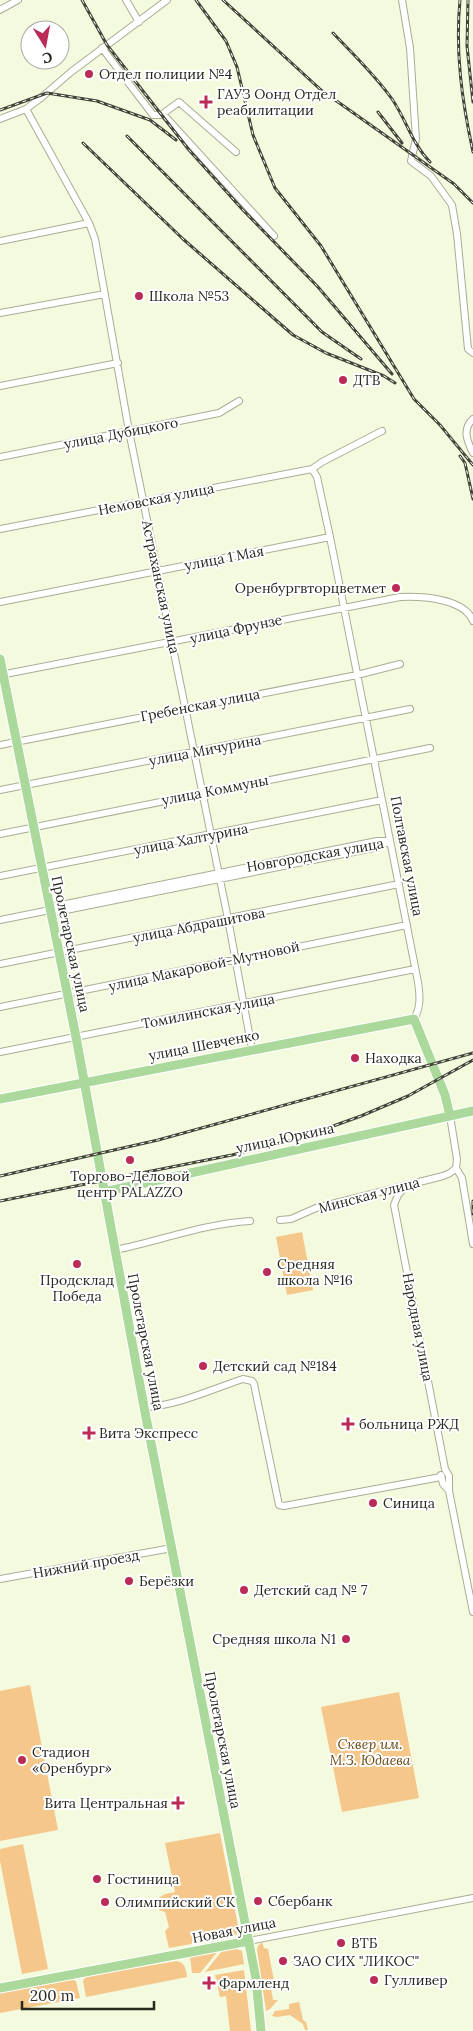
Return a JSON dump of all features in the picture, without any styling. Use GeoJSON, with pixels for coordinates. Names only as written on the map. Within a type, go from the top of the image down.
{"type":"FeatureCollection","features":[{"type":"Feature","properties":{"kind":"main road","name":"Пролетарская улица"},"geometry":{"type":"LineString","coordinates":[[0,659],[76,1037],[144,1407],[249,1941],[256,1979],[261,2031]]}},
{"type":"Feature","properties":{"kind":"main road","name":"улица Шевченко"},"geometry":{"type":"LineString","coordinates":[[0,1098],[414,1019]]}},
{"type":"Feature","properties":{"kind":"main road"},"geometry":{"type":"LineString","coordinates":[[414,1019],[442,1087],[450,1116]]}},
{"type":"Feature","properties":{"kind":"main road","name":"улица Юркина"},"geometry":{"type":"LineString","coordinates":[[104,1192],[473,1111]]}},
{"type":"Feature","properties":{"kind":"main road","name":"Новая улица"},"geometry":{"type":"LineString","coordinates":[[0,1988],[249,1941]]}},
{"type":"Feature","properties":{"kind":"street"},"geometry":{"type":"LineString","coordinates":[[0,10],[18,0]]}},
{"type":"Feature","properties":{"kind":"street"},"geometry":{"type":"LineString","coordinates":[[126,0],[139,22]]}},
{"type":"Feature","properties":{"kind":"street"},"geometry":{"type":"LineString","coordinates":[[0,119],[26,108],[167,0]]}},
{"type":"Feature","properties":{"kind":"street"},"geometry":{"type":"LineString","coordinates":[[402,0],[410,48],[416,139],[410,161],[431,176],[452,204],[459,251],[468,349],[473,353]]}},
{"type":"Feature","properties":{"kind":"street"},"geometry":{"type":"LineString","coordinates":[[102,48],[153,115],[164,114],[180,102],[236,152]]}},
{"type":"Feature","properties":{"kind":"street","name":"Астраханская улица"},"geometry":{"type":"LineString","coordinates":[[26,108],[89,223],[95,239],[130,431],[220,876],[252,1049]]}},
{"type":"Feature","properties":{"kind":"street"},"geometry":{"type":"LineString","coordinates":[[164,114],[274,236]]}},
{"type":"Feature","properties":{"kind":"street"},"geometry":{"type":"LineString","coordinates":[[0,241],[89,223]]}},
{"type":"Feature","properties":{"kind":"street"},"geometry":{"type":"LineString","coordinates":[[0,313],[106,294]]}},
{"type":"Feature","properties":{"kind":"street"},"geometry":{"type":"LineString","coordinates":[[0,386],[118,363]]}},
{"type":"Feature","properties":{"kind":"street","name":"улица Дубицкого"},"geometry":{"type":"LineString","coordinates":[[0,457],[219,413],[239,401]]}},
{"type":"Feature","properties":{"kind":"street"},"geometry":{"type":"LineString","coordinates":[[473,419],[466,429],[466,439],[473,453]]}},
{"type":"Feature","properties":{"kind":"street"},"geometry":{"type":"LineString","coordinates":[[312,469],[382,431]]}},
{"type":"Feature","properties":{"kind":"street","name":"Немовская улица"},"geometry":{"type":"LineString","coordinates":[[0,529],[312,469]]}},
{"type":"Feature","properties":{"kind":"street","name":"Полтавская улица"},"geometry":{"type":"LineString","coordinates":[[312,469],[317,477],[330,537],[407,925],[420,1002],[419,1010],[414,1019]]}},
{"type":"Feature","properties":{"kind":"street","name":"улица 1 Мая"},"geometry":{"type":"LineString","coordinates":[[0,602],[330,537]]}},
{"type":"Feature","properties":{"kind":"street","name":"улица Фрунзе"},"geometry":{"type":"LineString","coordinates":[[2,675],[400,597],[430,598],[455,605],[470,613],[473,621]]}},
{"type":"Feature","properties":{"kind":"street","name":"Гребенская улица"},"geometry":{"type":"LineString","coordinates":[[0,745],[357,675],[400,664]]}},
{"type":"Feature","properties":{"kind":"street","name":"улица Мичурина"},"geometry":{"type":"LineString","coordinates":[[0,790],[410,709]]}},
{"type":"Feature","properties":{"kind":"street","name":"улица Коммуны"},"geometry":{"type":"LineString","coordinates":[[0,834],[430,748]]}},
{"type":"Feature","properties":{"kind":"street","name":"улица Халтурина"},"geometry":{"type":"LineString","coordinates":[[0,876],[382,800]]}},
{"type":"Feature","properties":{"kind":"street","name":"Новгородская улица"},"geometry":{"type":"LineString","coordinates":[[0,920],[50,910],[56,912],[220,876],[378,847],[390,841]]}},
{"type":"Feature","properties":{"kind":"street","name":"улица Абдрашитова"},"geometry":{"type":"LineString","coordinates":[[0,964],[399,884]]}},
{"type":"Feature","properties":{"kind":"street","name":"улица Макаровой-Мутновой"},"geometry":{"type":"LineString","coordinates":[[0,1007],[407,925]]}},
{"type":"Feature","properties":{"kind":"street","name":"Томилинская улица"},"geometry":{"type":"LineString","coordinates":[[0,1052],[415,969]]}},
{"type":"Feature","properties":{"kind":"street"},"geometry":{"type":"LineString","coordinates":[[450,1116],[457,1159],[456,1168],[462,1178],[473,1244]]}},
{"type":"Feature","properties":{"kind":"street","name":"Минская улица"},"geometry":{"type":"LineString","coordinates":[[280,1220],[291,1219],[316,1208],[443,1176],[456,1168]]}},
{"type":"Feature","properties":{"kind":"street","name":"Народная улица"},"geometry":{"type":"LineString","coordinates":[[405,1187],[398,1195],[394,1205],[445,1469],[449,1476],[449,1491],[472,1596],[473,1612]]}},
{"type":"Feature","properties":{"kind":"street"},"geometry":{"type":"LineString","coordinates":[[115,1250],[188,1231],[231,1222],[250,1221]]}},
{"type":"Feature","properties":{"kind":"street"},"geometry":{"type":"LineString","coordinates":[[144,1407],[156,1407],[178,1402],[243,1378],[252,1380],[279,1505],[441,1478],[445,1469]]}},
{"type":"Feature","properties":{"kind":"street","name":"Народная улица"},"geometry":{"type":"LineString","coordinates":[[441,1478],[449,1491]]}},
{"type":"Feature","properties":{"kind":"street","name":"Нижний проезд"},"geometry":{"type":"LineString","coordinates":[[0,1579],[172,1548]]}},
{"type":"Feature","properties":{"kind":"street","name":"Новая улица"},"geometry":{"type":"LineString","coordinates":[[249,1941],[473,1898]]}},
{"type":"Feature","properties":{"kind":"green space"},"geometry":{"type":"Polygon","coordinates":[[[302,1232],[313,1290],[287,1295],[276,1237],[302,1232]]]}},
{"type":"Feature","properties":{"kind":"green space","name":"Стадион «Оренбург»"},"geometry":{"type":"Polygon","coordinates":[[[30,1685],[58,1830],[0,1841],[0,1691],[30,1685]]]}},
{"type":"Feature","properties":{"kind":"green space","name":"Сквер им. М.З. Юдаева"},"geometry":{"type":"Polygon","coordinates":[[[399,1692],[419,1798],[342,1812],[321,1707],[399,1692]]]}},
{"type":"Feature","properties":{"kind":"green space"},"geometry":{"type":"Polygon","coordinates":[[[220,1833],[239,1931],[235,1936],[169,1948],[165,1931],[169,1927],[165,1912],[159,1910],[157,1899],[165,1894],[175,1892],[165,1843],[220,1833]]]}},
{"type":"Feature","properties":{"kind":"green space"},"geometry":{"type":"Polygon","coordinates":[[[23,1844],[48,1969],[22,1974],[0,1861],[0,1849],[23,1844]]]}},
{"type":"Feature","properties":{"kind":"green space"},"geometry":{"type":"Polygon","coordinates":[[[262,1942],[264,1948],[268,1949],[274,1981],[270,1983],[273,2000],[278,2000],[266,2011],[257,1950],[262,1942]]]}},
{"type":"Feature","properties":{"kind":"green space"},"geometry":{"type":"Polygon","coordinates":[[[237,1949],[242,1951],[244,1964],[205,1972],[222,1951],[237,1949]]]}},
{"type":"Feature","properties":{"kind":"green space"},"geometry":{"type":"Polygon","coordinates":[[[219,1950],[200,1973],[192,1973],[190,1957],[219,1950]]]}},
{"type":"Feature","properties":{"kind":"green space"},"geometry":{"type":"Polygon","coordinates":[[[177,1961],[185,1967],[187,1977],[86,1997],[83,1981],[86,1976],[177,1961]]]}},
{"type":"Feature","properties":{"kind":"green space"},"geometry":{"type":"Polygon","coordinates":[[[244,1970],[251,2031],[230,2031],[226,1996],[220,1997],[215,1975],[244,1970]]]}},
{"type":"Feature","properties":{"kind":"green space"},"geometry":{"type":"Polygon","coordinates":[[[70,1979],[76,1981],[80,1998],[0,2013],[0,1993],[70,1979]]]}},
{"type":"Feature","properties":{"kind":"green space"},"geometry":{"type":"Polygon","coordinates":[[[299,2002],[303,2020],[306,2022],[308,2030],[305,2030],[303,2024],[290,2015],[272,2016],[275,2011],[289,2009],[289,2004],[299,2002]]]}},
{"type":"Feature","properties":{"kind":"railway"},"geometry":{"type":"LineString","coordinates":[[82,0],[107,45],[189,150],[242,209],[318,287],[392,374]]}},
{"type":"Feature","properties":{"kind":"railway"},"geometry":{"type":"LineString","coordinates":[[196,0],[226,41],[237,67],[253,135],[275,188],[321,246],[414,399],[440,425],[473,465]]}},
{"type":"Feature","properties":{"kind":"railway"},"geometry":{"type":"LineString","coordinates":[[223,0],[321,90],[454,184],[473,203]]}},
{"type":"Feature","properties":{"kind":"railway"},"geometry":{"type":"LineString","coordinates":[[460,0],[459,57],[473,152]]}},
{"type":"Feature","properties":{"kind":"railway"},"geometry":{"type":"LineString","coordinates":[[468,0],[467,46],[473,102]]}},
{"type":"Feature","properties":{"kind":"railway"},"geometry":{"type":"LineString","coordinates":[[333,33],[385,90],[397,107],[418,147],[430,162]]}},
{"type":"Feature","properties":{"kind":"railway"},"geometry":{"type":"LineString","coordinates":[[0,110],[47,93],[97,101],[150,120],[176,140]]}},
{"type":"Feature","properties":{"kind":"railway"},"geometry":{"type":"LineString","coordinates":[[378,112],[402,143]]}},
{"type":"Feature","properties":{"kind":"railway"},"geometry":{"type":"LineString","coordinates":[[127,136],[322,332],[361,359]]}},
{"type":"Feature","properties":{"kind":"railway"},"geometry":{"type":"LineString","coordinates":[[83,143],[183,239],[293,335],[326,353],[384,376],[395,383]]}},
{"type":"Feature","properties":{"kind":"railway"},"geometry":{"type":"LineString","coordinates":[[460,456],[465,463],[473,499]]}},
{"type":"Feature","properties":{"kind":"railway"},"geometry":{"type":"LineString","coordinates":[[0,1176],[158,1140],[473,1053]]}},
{"type":"Feature","properties":{"kind":"railway"},"geometry":{"type":"LineString","coordinates":[[0,1201],[232,1155],[300,1138],[361,1116],[408,1096],[473,1060]]}},
{"type":"Feature","properties":{"kind":"railway"},"geometry":{"type":"LineString","coordinates":[[473,1201],[473,1214]]}},
{"type":"Feature","properties":{"kind":"place","name":"Отдел полиции №4"},"geometry":{"type":"Point","coordinates":[89,74]}},
{"type":"Feature","properties":{"kind":"place","name":"ГАУЗ Оонд Отдел реабилитации"},"geometry":{"type":"Point","coordinates":[206,102]}},
{"type":"Feature","properties":{"kind":"place","name":"Школа №53"},"geometry":{"type":"Point","coordinates":[139,296]}},
{"type":"Feature","properties":{"kind":"place","name":"ДТВ"},"geometry":{"type":"Point","coordinates":[343,380]}},
{"type":"Feature","properties":{"kind":"place","name":"Оренбургвторцветмет"},"geometry":{"type":"Point","coordinates":[396,588]}},
{"type":"Feature","properties":{"kind":"place","name":"Находка"},"geometry":{"type":"Point","coordinates":[355,1058]}},
{"type":"Feature","properties":{"kind":"place","name":"Торгово-Деловой центр PALAZZO"},"geometry":{"type":"Point","coordinates":[130,1160]}},
{"type":"Feature","properties":{"kind":"place","name":"Продсклад Победа"},"geometry":{"type":"Point","coordinates":[77,1264]}},
{"type":"Feature","properties":{"kind":"place","name":"Средняя школа №16"},"geometry":{"type":"Point","coordinates":[267,1272]}},
{"type":"Feature","properties":{"kind":"place","name":"Детский сад №184"},"geometry":{"type":"Point","coordinates":[203,1366]}},
{"type":"Feature","properties":{"kind":"place","name":"больница РЖД"},"geometry":{"type":"Point","coordinates":[348,1424]}},
{"type":"Feature","properties":{"kind":"place","name":"Вита Экспресс"},"geometry":{"type":"Point","coordinates":[89,1433]}},
{"type":"Feature","properties":{"kind":"place","name":"Синица"},"geometry":{"type":"Point","coordinates":[373,1503]}},
{"type":"Feature","properties":{"kind":"place","name":"Берёзки"},"geometry":{"type":"Point","coordinates":[129,1581]}},
{"type":"Feature","properties":{"kind":"place","name":"Детский сад № 7"},"geometry":{"type":"Point","coordinates":[244,1590]}},
{"type":"Feature","properties":{"kind":"place","name":"Средняя школа N1"},"geometry":{"type":"Point","coordinates":[346,1639]}},
{"type":"Feature","properties":{"kind":"place","name":"Стадион «Оренбург»"},"geometry":{"type":"Point","coordinates":[22,1760]}},
{"type":"Feature","properties":{"kind":"place","name":"Вита Центральная"},"geometry":{"type":"Point","coordinates":[178,1803]}},
{"type":"Feature","properties":{"kind":"place","name":"Гостиница"},"geometry":{"type":"Point","coordinates":[97,1879]}},
{"type":"Feature","properties":{"kind":"place","name":"Сбербанк"},"geometry":{"type":"Point","coordinates":[258,1901]}},
{"type":"Feature","properties":{"kind":"place","name":"Олимпийский СК"},"geometry":{"type":"Point","coordinates":[105,1902]}},
{"type":"Feature","properties":{"kind":"place","name":"ВТБ"},"geometry":{"type":"Point","coordinates":[341,1943]}},
{"type":"Feature","properties":{"kind":"place","name":"ЗАО СИХ \"ЛИКОС\""},"geometry":{"type":"Point","coordinates":[283,1961]}},
{"type":"Feature","properties":{"kind":"place","name":"Гулливер"},"geometry":{"type":"Point","coordinates":[374,1980]}},
{"type":"Feature","properties":{"kind":"place","name":"Фармленд"},"geometry":{"type":"Point","coordinates":[209,1983]}}]}
